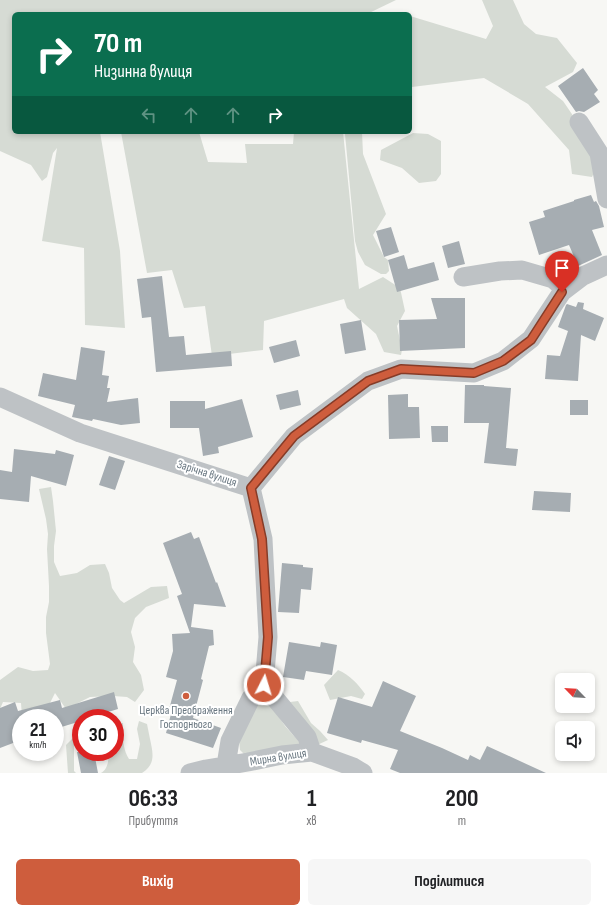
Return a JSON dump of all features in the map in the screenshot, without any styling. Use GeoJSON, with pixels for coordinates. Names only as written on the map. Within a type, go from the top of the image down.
{"type":"FeatureCollection","features":[{"type":"Feature","properties":{"kind":"street"},"geometry":{"type":"LineString","coordinates":[[579,122],[599,153],[607,199]]}},
{"type":"Feature","properties":{"kind":"street"},"geometry":{"type":"LineString","coordinates":[[251,488],[294,436],[368,381],[401,369],[474,373],[503,361],[531,340],[565,289],[582,276],[607,266]]}},
{"type":"Feature","properties":{"kind":"street"},"geometry":{"type":"LineString","coordinates":[[463,277],[500,271],[522,270],[553,279],[565,289]]}},
{"type":"Feature","properties":{"kind":"street","name":"Зарічна вулиця"},"geometry":{"type":"LineString","coordinates":[[0,397],[80,433],[251,488],[263,546],[268,637],[264,685]]}},
{"type":"Feature","properties":{"kind":"street"},"geometry":{"type":"LineString","coordinates":[[226,765],[230,741],[251,698],[264,685],[306,737],[312,752]]}},
{"type":"Feature","properties":{"kind":"street","name":"Мирна вулиця"},"geometry":{"type":"LineString","coordinates":[[190,773],[282,755],[312,752],[353,767],[363,773]]}},
{"type":"Feature","properties":{"kind":"shaded area"},"geometry":{"type":"Polygon","coordinates":[[[0,0],[396,0],[371,12],[12,12],[12,134],[100,134],[120,251],[125,328],[85,325],[84,248],[42,241],[57,148],[53,153],[47,177],[42,181],[31,165],[0,151],[0,0]]]}},
{"type":"Feature","properties":{"kind":"shaded area"},"geometry":{"type":"Polygon","coordinates":[[[482,0],[513,0],[524,24],[536,34],[557,38],[577,63],[573,72],[545,87],[563,101],[593,145],[596,168],[592,177],[572,174],[569,150],[528,104],[484,78],[412,87],[412,17],[486,39],[493,26],[482,0]]]}},
{"type":"Feature","properties":{"kind":"shaded area"},"geometry":{"type":"Polygon","coordinates":[[[121,134],[200,134],[208,162],[247,163],[245,144],[293,144],[294,134],[343,134],[359,289],[383,277],[400,288],[405,311],[397,326],[402,350],[401,355],[384,352],[376,334],[347,308],[344,299],[264,321],[263,350],[212,356],[205,306],[184,308],[172,270],[147,273],[121,134]]]}},
{"type":"Feature","properties":{"kind":"shaded area"},"geometry":{"type":"Polygon","coordinates":[[[345,134],[362,134],[363,154],[386,214],[373,235],[384,257],[388,260],[389,271],[386,274],[381,274],[365,265],[358,252],[355,241],[345,134]]]}},
{"type":"Feature","properties":{"kind":"shaded area"},"geometry":{"type":"Polygon","coordinates":[[[412,134],[428,134],[441,141],[441,174],[436,181],[419,183],[402,168],[380,160],[381,150],[412,134]]]}},
{"type":"Feature","properties":{"kind":"shaded area"},"geometry":{"type":"Polygon","coordinates":[[[51,487],[56,531],[54,562],[60,576],[77,573],[90,565],[105,564],[109,573],[112,588],[120,600],[124,603],[151,587],[167,586],[169,598],[146,607],[135,618],[131,632],[135,647],[133,662],[141,675],[144,690],[135,702],[127,697],[90,697],[66,709],[55,693],[47,709],[21,709],[21,703],[3,702],[0,709],[0,680],[18,667],[33,671],[48,670],[50,664],[46,633],[46,617],[49,602],[47,549],[48,534],[39,489],[51,487]]]}},
{"type":"Feature","properties":{"kind":"shaded area"},"geometry":{"type":"Polygon","coordinates":[[[338,670],[350,677],[360,687],[365,694],[362,699],[351,696],[330,700],[324,685],[338,670]]]}},
{"type":"Feature","properties":{"kind":"shaded area"},"geometry":{"type":"Polygon","coordinates":[[[298,701],[311,723],[328,740],[315,746],[282,711],[290,702],[298,701]]]}},
{"type":"Feature","properties":{"kind":"shaded area"},"geometry":{"type":"Polygon","coordinates":[[[261,702],[271,705],[285,726],[301,744],[245,755],[240,750],[239,741],[254,709],[261,702]]]}},
{"type":"Feature","properties":{"kind":"shaded area"},"geometry":{"type":"Polygon","coordinates":[[[139,721],[147,724],[152,754],[150,766],[142,773],[101,773],[107,766],[108,761],[124,761],[124,746],[129,759],[137,759],[140,744],[137,729],[139,721]]]}},
{"type":"Feature","properties":{"kind":"shaded area"},"geometry":{"type":"Polygon","coordinates":[[[72,739],[72,761],[74,761],[74,771],[76,773],[68,773],[66,745],[72,739]]]}},
{"type":"Feature","properties":{"kind":"building"},"geometry":{"type":"Polygon","coordinates":[[[583,68],[598,90],[594,94],[600,102],[584,112],[576,112],[558,86],[583,68]]]}},
{"type":"Feature","properties":{"kind":"building"},"geometry":{"type":"Polygon","coordinates":[[[591,195],[594,202],[596,201],[599,206],[604,227],[592,230],[602,255],[578,266],[569,245],[539,255],[529,222],[545,217],[543,211],[591,195]]]}},
{"type":"Feature","properties":{"kind":"building"},"geometry":{"type":"Polygon","coordinates":[[[391,227],[399,252],[384,257],[376,231],[391,227]]]}},
{"type":"Feature","properties":{"kind":"building"},"geometry":{"type":"Polygon","coordinates":[[[459,241],[465,264],[448,268],[442,246],[459,241]]]}},
{"type":"Feature","properties":{"kind":"building"},"geometry":{"type":"Polygon","coordinates":[[[404,255],[408,269],[434,262],[439,280],[397,292],[388,260],[404,255]]]}},
{"type":"Feature","properties":{"kind":"building"},"geometry":{"type":"Polygon","coordinates":[[[162,276],[169,337],[184,336],[186,355],[231,351],[232,366],[156,372],[151,317],[142,318],[137,279],[162,276]]]}},
{"type":"Feature","properties":{"kind":"building"},"geometry":{"type":"Polygon","coordinates":[[[431,298],[465,298],[465,348],[400,351],[399,320],[437,319],[431,298]]]}},
{"type":"Feature","properties":{"kind":"building"},"geometry":{"type":"Polygon","coordinates":[[[578,302],[584,303],[583,309],[604,318],[595,341],[581,335],[578,381],[545,379],[547,355],[560,356],[568,331],[558,327],[566,305],[576,307],[578,302]]]}},
{"type":"Feature","properties":{"kind":"building"},"geometry":{"type":"Polygon","coordinates":[[[361,320],[366,350],[345,354],[340,324],[361,320]]]}},
{"type":"Feature","properties":{"kind":"building"},"geometry":{"type":"Polygon","coordinates":[[[296,340],[300,356],[274,363],[269,347],[296,340]]]}},
{"type":"Feature","properties":{"kind":"building"},"geometry":{"type":"Polygon","coordinates":[[[81,347],[105,351],[102,375],[109,376],[107,388],[110,388],[107,402],[138,398],[140,423],[121,425],[93,419],[92,421],[72,417],[75,405],[38,396],[43,373],[76,380],[81,347]]]}},
{"type":"Feature","properties":{"kind":"building"},"geometry":{"type":"Polygon","coordinates":[[[465,385],[484,385],[511,388],[506,448],[518,449],[516,466],[484,463],[489,423],[464,423],[465,385]]]}},
{"type":"Feature","properties":{"kind":"building"},"geometry":{"type":"Polygon","coordinates":[[[298,390],[301,405],[280,410],[276,395],[298,390]]]}},
{"type":"Feature","properties":{"kind":"building"},"geometry":{"type":"Polygon","coordinates":[[[408,394],[408,407],[419,407],[420,438],[389,439],[388,395],[408,394]]]}},
{"type":"Feature","properties":{"kind":"building"},"geometry":{"type":"Polygon","coordinates":[[[242,399],[253,437],[218,447],[219,453],[203,456],[199,428],[170,428],[170,401],[205,401],[205,409],[242,399]]]}},
{"type":"Feature","properties":{"kind":"building"},"geometry":{"type":"Polygon","coordinates":[[[570,400],[588,400],[588,415],[570,415],[570,400]]]}},
{"type":"Feature","properties":{"kind":"building"},"geometry":{"type":"Polygon","coordinates":[[[431,426],[448,426],[448,442],[432,442],[431,426]]]}},
{"type":"Feature","properties":{"kind":"building"},"geometry":{"type":"Polygon","coordinates":[[[14,449],[55,454],[56,450],[74,455],[66,486],[31,476],[29,502],[0,499],[0,470],[12,472],[14,449]]]}},
{"type":"Feature","properties":{"kind":"building"},"geometry":{"type":"Polygon","coordinates":[[[109,456],[125,461],[115,490],[99,485],[109,456]]]}},
{"type":"Feature","properties":{"kind":"building"},"geometry":{"type":"Polygon","coordinates":[[[534,491],[571,493],[570,512],[532,510],[534,491]]]}},
{"type":"Feature","properties":{"kind":"building"},"geometry":{"type":"Polygon","coordinates":[[[191,532],[194,539],[199,537],[226,607],[194,604],[191,627],[213,630],[214,645],[209,646],[201,679],[203,680],[193,718],[221,728],[213,748],[166,733],[171,714],[168,713],[177,680],[166,677],[173,651],[172,634],[190,633],[177,596],[182,594],[163,543],[191,532]]]}},
{"type":"Feature","properties":{"kind":"building"},"geometry":{"type":"Polygon","coordinates":[[[282,563],[303,565],[303,567],[313,568],[311,590],[301,589],[299,613],[278,612],[282,563]]]}},
{"type":"Feature","properties":{"kind":"building"},"geometry":{"type":"Polygon","coordinates":[[[289,642],[320,647],[321,642],[337,645],[332,675],[306,671],[304,680],[283,677],[289,642]]]}},
{"type":"Feature","properties":{"kind":"building"},"geometry":{"type":"Polygon","coordinates":[[[383,681],[416,696],[400,731],[468,760],[470,755],[480,760],[487,746],[546,773],[400,773],[390,769],[398,750],[362,740],[361,743],[327,733],[338,697],[372,707],[383,681]]]}},
{"type":"Feature","properties":{"kind":"building"},"geometry":{"type":"Polygon","coordinates":[[[114,692],[118,709],[72,709],[72,724],[64,726],[64,709],[26,709],[60,700],[62,708],[114,692]]]}},
{"type":"Feature","properties":{"kind":"building"},"geometry":{"type":"Polygon","coordinates":[[[15,702],[17,709],[12,709],[12,743],[0,748],[0,708],[15,702]]]}},
{"type":"Feature","properties":{"kind":"building"},"geometry":{"type":"Polygon","coordinates":[[[79,761],[96,761],[98,773],[81,773],[79,761]]]}},
{"type":"Feature","properties":{"kind":"place","name":"Церква Преображення Господнього"},"geometry":{"type":"Point","coordinates":[186,696]}},
{"type":"Feature","properties":{"kind":"route"},"geometry":{"type":"LineString","coordinates":[[264,685],[268,637],[262,539],[251,488],[294,436],[368,381],[401,369],[474,373],[503,361],[531,340],[562,292]]}}]}
